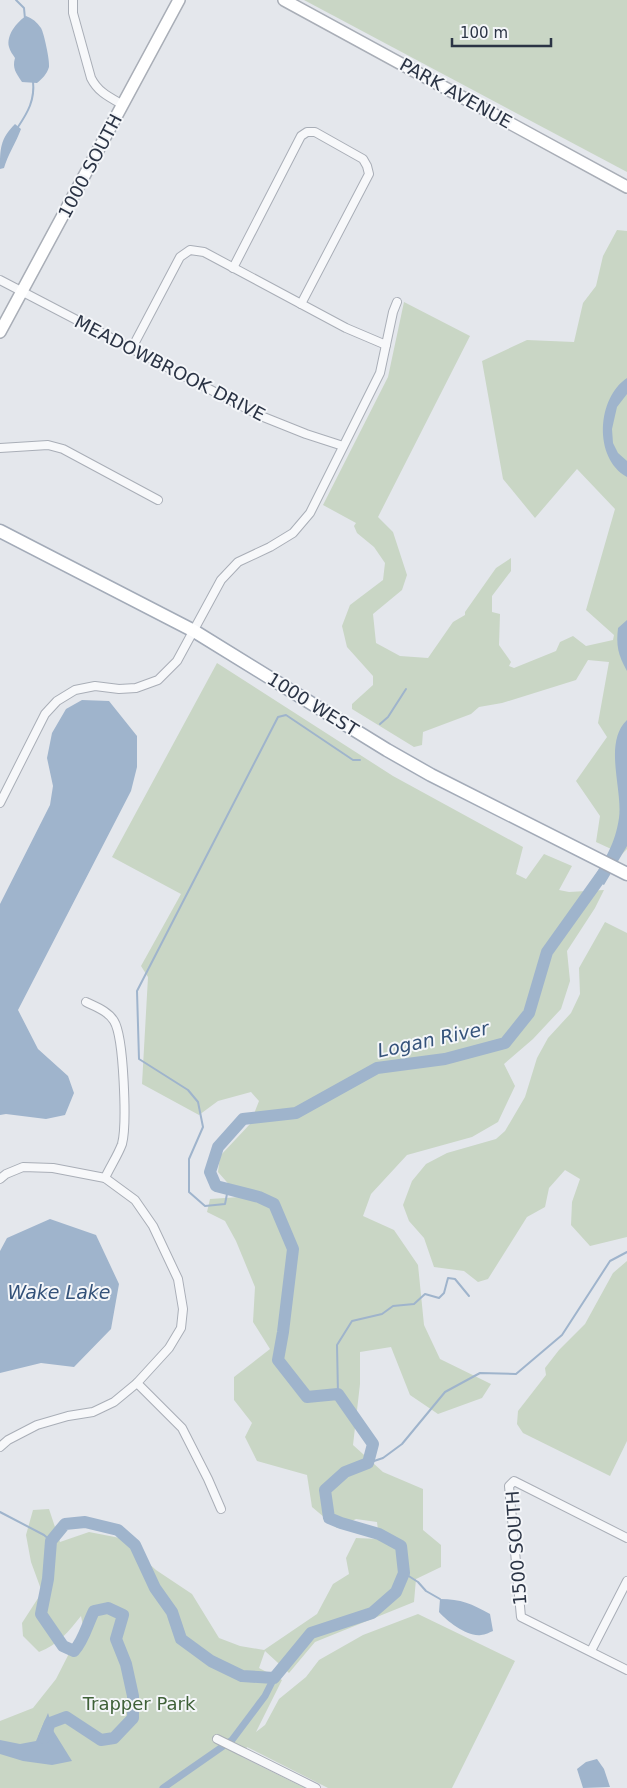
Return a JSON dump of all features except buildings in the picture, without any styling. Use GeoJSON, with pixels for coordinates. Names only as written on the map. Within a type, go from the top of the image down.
{"type":"FeatureCollection","features":[{"type":"Feature","properties":{"kind":"main road","name":"1000 WEST"},"geometry":{"type":"LineString","coordinates":[[0,531],[194,631],[431,775],[627,874]]}},
{"type":"Feature","properties":{"kind":"street"},"geometry":{"type":"LineString","coordinates":[[73,0],[74,13],[95,87],[122,105]]}},
{"type":"Feature","properties":{"kind":"street","name":"1000 SOUTH"},"geometry":{"type":"LineString","coordinates":[[0,332],[179,0]]}},
{"type":"Feature","properties":{"kind":"street","name":"PARK AVENUE"},"geometry":{"type":"LineString","coordinates":[[284,0],[627,187]]}},
{"type":"Feature","properties":{"kind":"street"},"geometry":{"type":"LineString","coordinates":[[234,268],[302,136],[308,132],[315,132],[363,159],[369,174],[301,304]]}},
{"type":"Feature","properties":{"kind":"street"},"geometry":{"type":"LineString","coordinates":[[132,348],[180,257],[190,250],[204,252],[346,328],[386,346]]}},
{"type":"Feature","properties":{"kind":"street","name":"MEADOWBROOK DRIVE"},"geometry":{"type":"LineString","coordinates":[[0,280],[261,416],[306,434],[344,446]]}},
{"type":"Feature","properties":{"kind":"street"},"geometry":{"type":"LineString","coordinates":[[0,803],[45,714],[57,700],[75,690],[95,686],[136,688],[158,680],[177,661],[221,580],[238,562],[270,548],[293,533],[310,513],[380,374],[393,312],[397,302]]}},
{"type":"Feature","properties":{"kind":"street"},"geometry":{"type":"LineString","coordinates":[[0,448],[48,445],[63,449],[158,500]]}},
{"type":"Feature","properties":{"kind":"street"},"geometry":{"type":"LineString","coordinates":[[86,1002],[107,1013],[114,1022],[119,1035],[125,1104],[122,1143],[105,1178]]}},
{"type":"Feature","properties":{"kind":"street"},"geometry":{"type":"LineString","coordinates":[[0,1179],[6,1174],[22,1167],[53,1168],[105,1178],[135,1200],[153,1226],[178,1279],[183,1309],[181,1328],[170,1348],[137,1383],[114,1402],[94,1412],[68,1416],[37,1426],[8,1440],[0,1447]]}},
{"type":"Feature","properties":{"kind":"street"},"geometry":{"type":"LineString","coordinates":[[137,1383],[182,1428],[208,1478],[221,1509]]}},
{"type":"Feature","properties":{"kind":"street","name":"1500 SOUTH"},"geometry":{"type":"LineString","coordinates":[[591,1651],[521,1616],[509,1486],[514,1481],[627,1538]]}},
{"type":"Feature","properties":{"kind":"street"},"geometry":{"type":"LineString","coordinates":[[627,1581],[591,1651],[627,1670]]}},
{"type":"Feature","properties":{"kind":"street"},"geometry":{"type":"LineString","coordinates":[[217,1739],[316,1788]]}},
{"type":"Feature","properties":{"kind":"green space"},"geometry":{"type":"Polygon","coordinates":[[[304,0],[627,0],[627,172],[304,0]]]}},
{"type":"Feature","properties":{"kind":"green space"},"geometry":{"type":"Polygon","coordinates":[[[617,230],[627,231],[627,849],[622,854],[596,842],[600,816],[576,781],[607,737],[598,723],[609,662],[588,660],[576,680],[502,703],[479,707],[471,714],[423,732],[422,745],[414,747],[352,709],[352,704],[373,685],[373,676],[347,647],[342,626],[350,605],[383,580],[385,563],[374,547],[357,533],[354,526],[356,523],[323,505],[388,377],[404,302],[470,336],[378,517],[393,532],[407,575],[402,590],[373,614],[376,643],[400,656],[428,658],[453,622],[465,615],[465,612],[496,568],[511,558],[511,571],[492,596],[492,612],[500,614],[499,645],[511,662],[509,666],[514,668],[556,651],[560,642],[573,636],[586,646],[613,640],[614,635],[586,610],[615,509],[577,469],[535,518],[503,479],[482,361],[527,340],[574,342],[583,303],[596,286],[603,256],[617,230]]]}},
{"type":"Feature","properties":{"kind":"green space","name":"Trapper Park"},"geometry":{"type":"Polygon","coordinates":[[[217,663],[393,776],[523,847],[516,874],[526,879],[544,854],[572,866],[559,890],[569,892],[604,890],[595,908],[567,951],[570,981],[561,1009],[533,1039],[504,1064],[515,1086],[498,1122],[472,1137],[407,1155],[371,1194],[363,1216],[394,1230],[418,1265],[424,1325],[440,1359],[491,1384],[482,1398],[438,1414],[410,1395],[391,1347],[360,1352],[360,1384],[353,1445],[383,1472],[423,1489],[423,1530],[441,1545],[441,1567],[416,1579],[414,1602],[315,1642],[289,1673],[265,1651],[259,1668],[282,1680],[256,1732],[265,1725],[279,1699],[306,1677],[319,1660],[363,1635],[418,1614],[515,1661],[452,1788],[328,1788],[247,1747],[242,1757],[305,1788],[0,1788],[0,1721],[33,1708],[56,1679],[83,1626],[81,1616],[57,1641],[39,1652],[23,1636],[22,1623],[42,1592],[31,1562],[26,1535],[33,1510],[49,1509],[60,1542],[89,1532],[120,1538],[156,1570],[192,1594],[219,1638],[240,1646],[264,1650],[317,1614],[333,1584],[349,1574],[346,1558],[356,1538],[379,1539],[377,1522],[356,1519],[337,1528],[312,1507],[307,1475],[257,1461],[245,1437],[252,1423],[234,1400],[234,1377],[270,1349],[253,1322],[255,1287],[236,1241],[225,1221],[207,1212],[210,1199],[240,1197],[218,1172],[220,1156],[250,1124],[259,1101],[251,1092],[218,1101],[199,1115],[142,1084],[148,977],[141,966],[181,894],[112,857],[217,663]]]}},
{"type":"Feature","properties":{"kind":"green space"},"geometry":{"type":"Polygon","coordinates":[[[605,922],[627,933],[627,1237],[590,1246],[571,1225],[572,1202],[580,1179],[565,1170],[549,1188],[545,1207],[527,1217],[488,1279],[478,1282],[464,1271],[434,1267],[424,1238],[409,1221],[403,1205],[412,1181],[426,1164],[447,1153],[496,1139],[505,1131],[525,1097],[537,1058],[548,1038],[571,1013],[580,994],[579,968],[605,922]]]}},
{"type":"Feature","properties":{"kind":"green space"},"geometry":{"type":"Polygon","coordinates":[[[627,1261],[627,1441],[610,1476],[523,1433],[517,1424],[518,1411],[546,1375],[545,1368],[559,1350],[585,1324],[613,1273],[627,1261]]]}},
{"type":"Feature","properties":{"kind":"water"},"geometry":{"type":"Polygon","coordinates":[[[26,16],[41,28],[48,53],[48,70],[37,83],[22,82],[15,70],[15,58],[8,42],[13,29],[26,16]]]}},
{"type":"Feature","properties":{"kind":"water"},"geometry":{"type":"Polygon","coordinates":[[[15,124],[21,129],[4,168],[0,169],[2,145],[6,135],[15,124]]]}},
{"type":"Feature","properties":{"kind":"water"},"geometry":{"type":"Polygon","coordinates":[[[627,378],[627,394],[617,407],[612,429],[613,443],[618,453],[627,461],[627,477],[616,468],[608,456],[604,443],[603,428],[605,413],[610,399],[617,387],[627,378]]]}},
{"type":"Feature","properties":{"kind":"water"},"geometry":{"type":"Polygon","coordinates":[[[627,620],[627,671],[618,650],[617,640],[618,628],[627,620]]]}},
{"type":"Feature","properties":{"kind":"water"},"geometry":{"type":"Polygon","coordinates":[[[82,700],[109,701],[137,736],[137,767],[131,791],[18,1010],[38,1049],[68,1076],[74,1093],[65,1115],[46,1119],[6,1114],[0,1115],[0,904],[50,805],[53,786],[47,758],[52,733],[66,709],[82,700]]]}},
{"type":"Feature","properties":{"kind":"water"},"geometry":{"type":"Polygon","coordinates":[[[627,720],[627,846],[604,885],[593,879],[609,850],[619,818],[620,806],[615,753],[616,741],[620,730],[627,720]]]}},
{"type":"Feature","properties":{"kind":"water","name":"Wake Lake"},"geometry":{"type":"Polygon","coordinates":[[[50,1219],[96,1235],[119,1284],[111,1329],[74,1367],[41,1363],[0,1373],[0,1251],[7,1238],[50,1219]]]}},
{"type":"Feature","properties":{"kind":"water"},"geometry":{"type":"Polygon","coordinates":[[[440,1599],[466,1603],[490,1614],[493,1631],[484,1635],[476,1635],[458,1628],[439,1612],[440,1599]]]}},
{"type":"Feature","properties":{"kind":"water"},"geometry":{"type":"Polygon","coordinates":[[[48,1713],[54,1732],[72,1761],[52,1765],[23,1761],[0,1754],[0,1740],[20,1744],[36,1741],[48,1713]]]}},
{"type":"Feature","properties":{"kind":"water"},"geometry":{"type":"Polygon","coordinates":[[[597,1759],[604,1769],[610,1787],[583,1788],[577,1769],[586,1762],[597,1759]]]}},
{"type":"Feature","properties":{"kind":"waterway"},"geometry":{"type":"LineString","coordinates":[[16,0],[24,8],[25,19]]}},
{"type":"Feature","properties":{"kind":"waterway"},"geometry":{"type":"LineString","coordinates":[[18,127],[30,105],[33,94],[33,81]]}},
{"type":"Feature","properties":{"kind":"waterway"},"geometry":{"type":"LineString","coordinates":[[380,724],[388,717],[406,689]]}},
{"type":"Feature","properties":{"kind":"waterway"},"geometry":{"type":"LineString","coordinates":[[228,1189],[225,1204],[205,1206],[189,1192],[189,1159],[203,1127],[198,1102],[188,1090],[139,1059],[137,991],[278,717],[286,715],[353,760],[360,760]]}},
{"type":"Feature","properties":{"kind":"waterway","name":"Logan River"},"geometry":{"type":"LineString","coordinates":[[44,1738],[50,1723],[66,1717],[101,1740],[114,1738],[133,1718],[133,1696],[126,1664],[116,1639],[123,1615],[108,1608],[94,1611],[83,1637],[74,1651],[63,1646],[41,1614],[48,1579],[51,1541],[65,1524],[85,1522],[118,1530],[135,1545],[155,1588],[172,1612],[181,1639],[211,1661],[242,1676],[274,1678],[311,1633],[372,1613],[396,1592],[404,1573],[401,1546],[379,1534],[329,1518],[325,1490],[345,1472],[368,1463],[373,1444],[338,1394],[307,1397],[278,1360],[293,1249],[274,1204],[259,1197],[216,1186],[210,1172],[218,1147],[243,1119],[296,1113],[377,1068],[445,1059],[505,1043],[529,1013],[547,952],[607,868]]}},
{"type":"Feature","properties":{"kind":"waterway"},"geometry":{"type":"LineString","coordinates":[[368,1463],[383,1458],[402,1444],[445,1392],[480,1373],[516,1374],[562,1335],[610,1261],[627,1252]]}},
{"type":"Feature","properties":{"kind":"waterway"},"geometry":{"type":"LineString","coordinates":[[338,1394],[337,1345],[352,1321],[382,1314],[393,1306],[414,1304],[425,1294],[439,1298],[444,1293],[448,1278],[455,1279],[469,1296]]}},
{"type":"Feature","properties":{"kind":"waterway"},"geometry":{"type":"LineString","coordinates":[[0,1512],[44,1535],[51,1541]]}},
{"type":"Feature","properties":{"kind":"waterway"},"geometry":{"type":"LineString","coordinates":[[404,1573],[418,1582],[426,1591],[440,1599]]}},
{"type":"Feature","properties":{"kind":"waterway"},"geometry":{"type":"LineString","coordinates":[[163,1788],[232,1740],[265,1696],[274,1678]]}}]}
